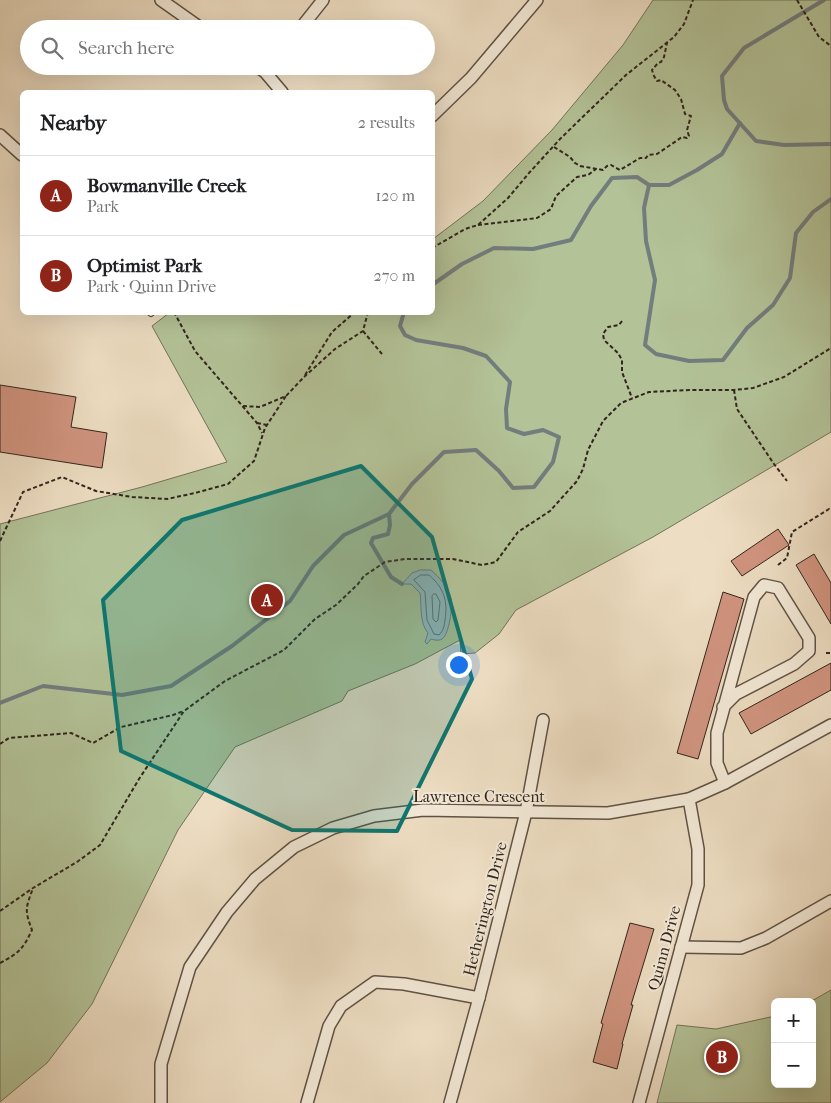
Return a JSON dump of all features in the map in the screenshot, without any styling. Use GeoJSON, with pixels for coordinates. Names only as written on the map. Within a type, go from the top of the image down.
{"type":"FeatureCollection","features":[{"type":"Feature","properties":{"kind":"street"},"geometry":{"type":"LineString","coordinates":[[161,0],[189,20]]}},
{"type":"Feature","properties":{"kind":"street"},"geometry":{"type":"LineString","coordinates":[[307,20],[323,0]]}},
{"type":"Feature","properties":{"kind":"street"},"geometry":{"type":"LineString","coordinates":[[435,113],[471,78],[537,0]]}},
{"type":"Feature","properties":{"kind":"street"},"geometry":{"type":"LineString","coordinates":[[269,75],[280,90]]}},
{"type":"Feature","properties":{"kind":"street"},"geometry":{"type":"LineString","coordinates":[[0,135],[20,153]]}},
{"type":"Feature","properties":{"kind":"street"},"geometry":{"type":"LineString","coordinates":[[723,707],[736,694],[794,664],[809,650],[809,638],[778,588],[764,585],[754,597],[723,707],[717,733],[717,763],[725,783]]}},
{"type":"Feature","properties":{"kind":"street","name":"Hetherington Drive"},"geometry":{"type":"LineString","coordinates":[[450,1103],[480,998],[526,812],[543,720]]}},
{"type":"Feature","properties":{"kind":"street","name":"Lawrence Crescent"},"geometry":{"type":"LineString","coordinates":[[161,1103],[160,1064],[190,967],[227,912],[255,879],[294,847],[333,828],[374,816],[423,810],[608,813],[690,799],[725,783],[831,725]]}},
{"type":"Feature","properties":{"kind":"street","name":"Quinn Drive"},"geometry":{"type":"LineString","coordinates":[[639,1103],[698,886],[698,849],[690,799]]}},
{"type":"Feature","properties":{"kind":"street"},"geometry":{"type":"LineString","coordinates":[[682,947],[741,948],[766,938],[831,901]]}},
{"type":"Feature","properties":{"kind":"street"},"geometry":{"type":"LineString","coordinates":[[307,1103],[329,1026],[341,1006],[376,982],[404,984],[480,998]]}},
{"type":"Feature","properties":{"kind":"path"},"geometry":{"type":"LineString","coordinates":[[478,225],[508,198],[560,139],[626,75],[667,43],[684,24],[692,0]]}},
{"type":"Feature","properties":{"kind":"path"},"geometry":{"type":"LineString","coordinates":[[797,0],[819,37],[831,46]]}},
{"type":"Feature","properties":{"kind":"path"},"geometry":{"type":"LineString","coordinates":[[554,147],[580,166],[603,170],[611,165],[620,170],[640,158],[646,158],[648,154],[657,154],[682,137],[687,138],[689,136],[687,130],[691,116],[685,114],[681,99],[675,90],[661,80],[657,81],[652,70],[664,57],[667,43]]}},
{"type":"Feature","properties":{"kind":"path"},"geometry":{"type":"LineString","coordinates":[[435,246],[465,229],[478,225],[538,218],[551,209],[556,196],[577,177],[588,175],[597,168]]}},
{"type":"Feature","properties":{"kind":"path"},"geometry":{"type":"LineString","coordinates":[[176,315],[195,350],[257,423],[262,430],[263,436]]}},
{"type":"Feature","properties":{"kind":"path"},"geometry":{"type":"LineString","coordinates":[[304,376],[332,332],[352,315]]}},
{"type":"Feature","properties":{"kind":"path"},"geometry":{"type":"LineString","coordinates":[[0,541],[23,492],[62,477],[96,491],[132,497],[167,499],[195,494],[228,484],[254,462],[267,425],[286,396],[304,376],[335,349],[363,331],[367,315]]}},
{"type":"Feature","properties":{"kind":"path"},"geometry":{"type":"LineString","coordinates":[[622,321],[619,325],[608,327],[603,334],[604,340],[618,353],[622,360],[622,372],[632,399]]}},
{"type":"Feature","properties":{"kind":"path"},"geometry":{"type":"LineString","coordinates":[[363,331],[382,354]]}},
{"type":"Feature","properties":{"kind":"path"},"geometry":{"type":"LineString","coordinates":[[0,744],[9,738],[71,733],[93,743],[121,727],[184,711],[226,682],[284,650],[315,619],[336,604],[358,584],[364,576],[385,562],[423,558],[453,559],[482,565],[496,562],[518,532],[550,512],[577,481],[583,469],[588,450],[603,421],[621,403],[649,392],[753,388],[784,377],[831,348]]}},
{"type":"Feature","properties":{"kind":"path"},"geometry":{"type":"LineString","coordinates":[[734,390],[737,409],[787,481]]}},
{"type":"Feature","properties":{"kind":"path"},"geometry":{"type":"LineString","coordinates":[[243,406],[260,407],[286,396]]}},
{"type":"Feature","properties":{"kind":"path"},"geometry":{"type":"LineString","coordinates":[[257,423],[267,425]]}},
{"type":"Feature","properties":{"kind":"path"},"geometry":{"type":"LineString","coordinates":[[778,565],[787,558],[792,532],[829,509],[831,510]]}},
{"type":"Feature","properties":{"kind":"path"},"geometry":{"type":"LineString","coordinates":[[826,653],[831,653]]}},
{"type":"Feature","properties":{"kind":"path"},"geometry":{"type":"LineString","coordinates":[[0,911],[33,888],[77,862],[100,845],[184,711]]}},
{"type":"Feature","properties":{"kind":"path"},"geometry":{"type":"LineString","coordinates":[[0,963],[25,946],[32,930],[26,908],[33,888]]}},
{"type":"Feature","properties":{"kind":"highlighted area"},"geometry":{"type":"Polygon","coordinates":[[[361,466],[432,537],[472,679],[397,831],[292,830],[121,751],[103,600],[182,520],[361,466]]]}},
{"type":"Feature","properties":{"kind":"green space"},"geometry":{"type":"Polygon","coordinates":[[[653,0],[831,0],[831,432],[653,537],[516,610],[499,634],[475,653],[461,654],[460,640],[415,664],[348,691],[342,701],[235,747],[178,830],[92,1004],[47,1063],[0,1102],[0,524],[142,487],[227,462],[152,326],[166,315],[435,315],[435,237],[483,201],[552,130],[623,45],[653,0]]]}},
{"type":"Feature","properties":{"kind":"green space"},"geometry":{"type":"Polygon","coordinates":[[[831,990],[831,1103],[657,1103],[677,1025],[716,1029],[771,1017],[771,1088],[816,1088],[816,999],[831,990]]]}},
{"type":"Feature","properties":{"kind":"water"},"geometry":{"type":"Polygon","coordinates":[[[420,570],[431,570],[448,590],[451,598],[451,613],[447,632],[442,639],[431,639],[427,644],[425,642],[428,633],[422,619],[420,593],[411,584],[402,584],[412,573],[420,570]]]}},
{"type":"Feature","properties":{"kind":"building"},"geometry":{"type":"Polygon","coordinates":[[[0,385],[76,397],[71,427],[107,433],[102,468],[0,452],[0,385]]]}},
{"type":"Feature","properties":{"kind":"building"},"geometry":{"type":"Polygon","coordinates":[[[778,529],[789,545],[742,576],[731,561],[778,529]]]}},
{"type":"Feature","properties":{"kind":"building"},"geometry":{"type":"Polygon","coordinates":[[[814,554],[831,583],[831,624],[796,565],[814,554]]]}},
{"type":"Feature","properties":{"kind":"building"},"geometry":{"type":"Polygon","coordinates":[[[723,592],[744,599],[698,759],[677,753],[723,592]]]}},
{"type":"Feature","properties":{"kind":"building"},"geometry":{"type":"Polygon","coordinates":[[[831,663],[831,690],[751,734],[739,713],[831,663]]]}},
{"type":"Feature","properties":{"kind":"building"},"geometry":{"type":"Polygon","coordinates":[[[630,923],[654,929],[631,1005],[633,1005],[617,1069],[593,1062],[603,1024],[601,1023],[630,923]]]}},
{"type":"Feature","properties":{"kind":"waterway"},"geometry":{"type":"LineString","coordinates":[[824,0],[744,48],[722,76],[724,100],[727,109],[756,141],[784,145],[831,144]]}},
{"type":"Feature","properties":{"kind":"waterway"},"geometry":{"type":"LineString","coordinates":[[649,185],[669,185],[722,154],[740,123]]}},
{"type":"Feature","properties":{"kind":"waterway"},"geometry":{"type":"LineString","coordinates":[[435,283],[462,264],[494,248],[533,249],[571,240],[591,206],[612,178],[637,177],[649,185],[644,208],[646,241],[655,280],[645,345],[656,354],[689,361],[723,360],[747,328],[773,305],[790,278],[796,233],[813,212],[831,199]]}},
{"type":"Feature","properties":{"kind":"waterway"},"geometry":{"type":"LineString","coordinates":[[0,703],[43,686],[122,695],[171,686],[232,646],[290,601],[313,566],[344,535],[389,514],[412,484],[444,452],[476,450],[499,471],[513,488],[534,487],[553,462],[559,437],[543,430],[524,434],[507,428],[506,409],[510,382],[486,356],[463,348],[416,340],[405,335],[400,326],[403,315]]}},
{"type":"Feature","properties":{"kind":"waterway"},"geometry":{"type":"LineString","coordinates":[[389,514],[390,525],[388,534],[373,538],[371,543],[391,577],[402,584]]}},
{"type":"Feature","properties":{"kind":"place","name":"Bowmanville Creek"},"geometry":{"type":"Point","coordinates":[267,600]}},
{"type":"Feature","properties":{"kind":"place","name":"Optimist Park"},"geometry":{"type":"Point","coordinates":[722,1057]}}]}
